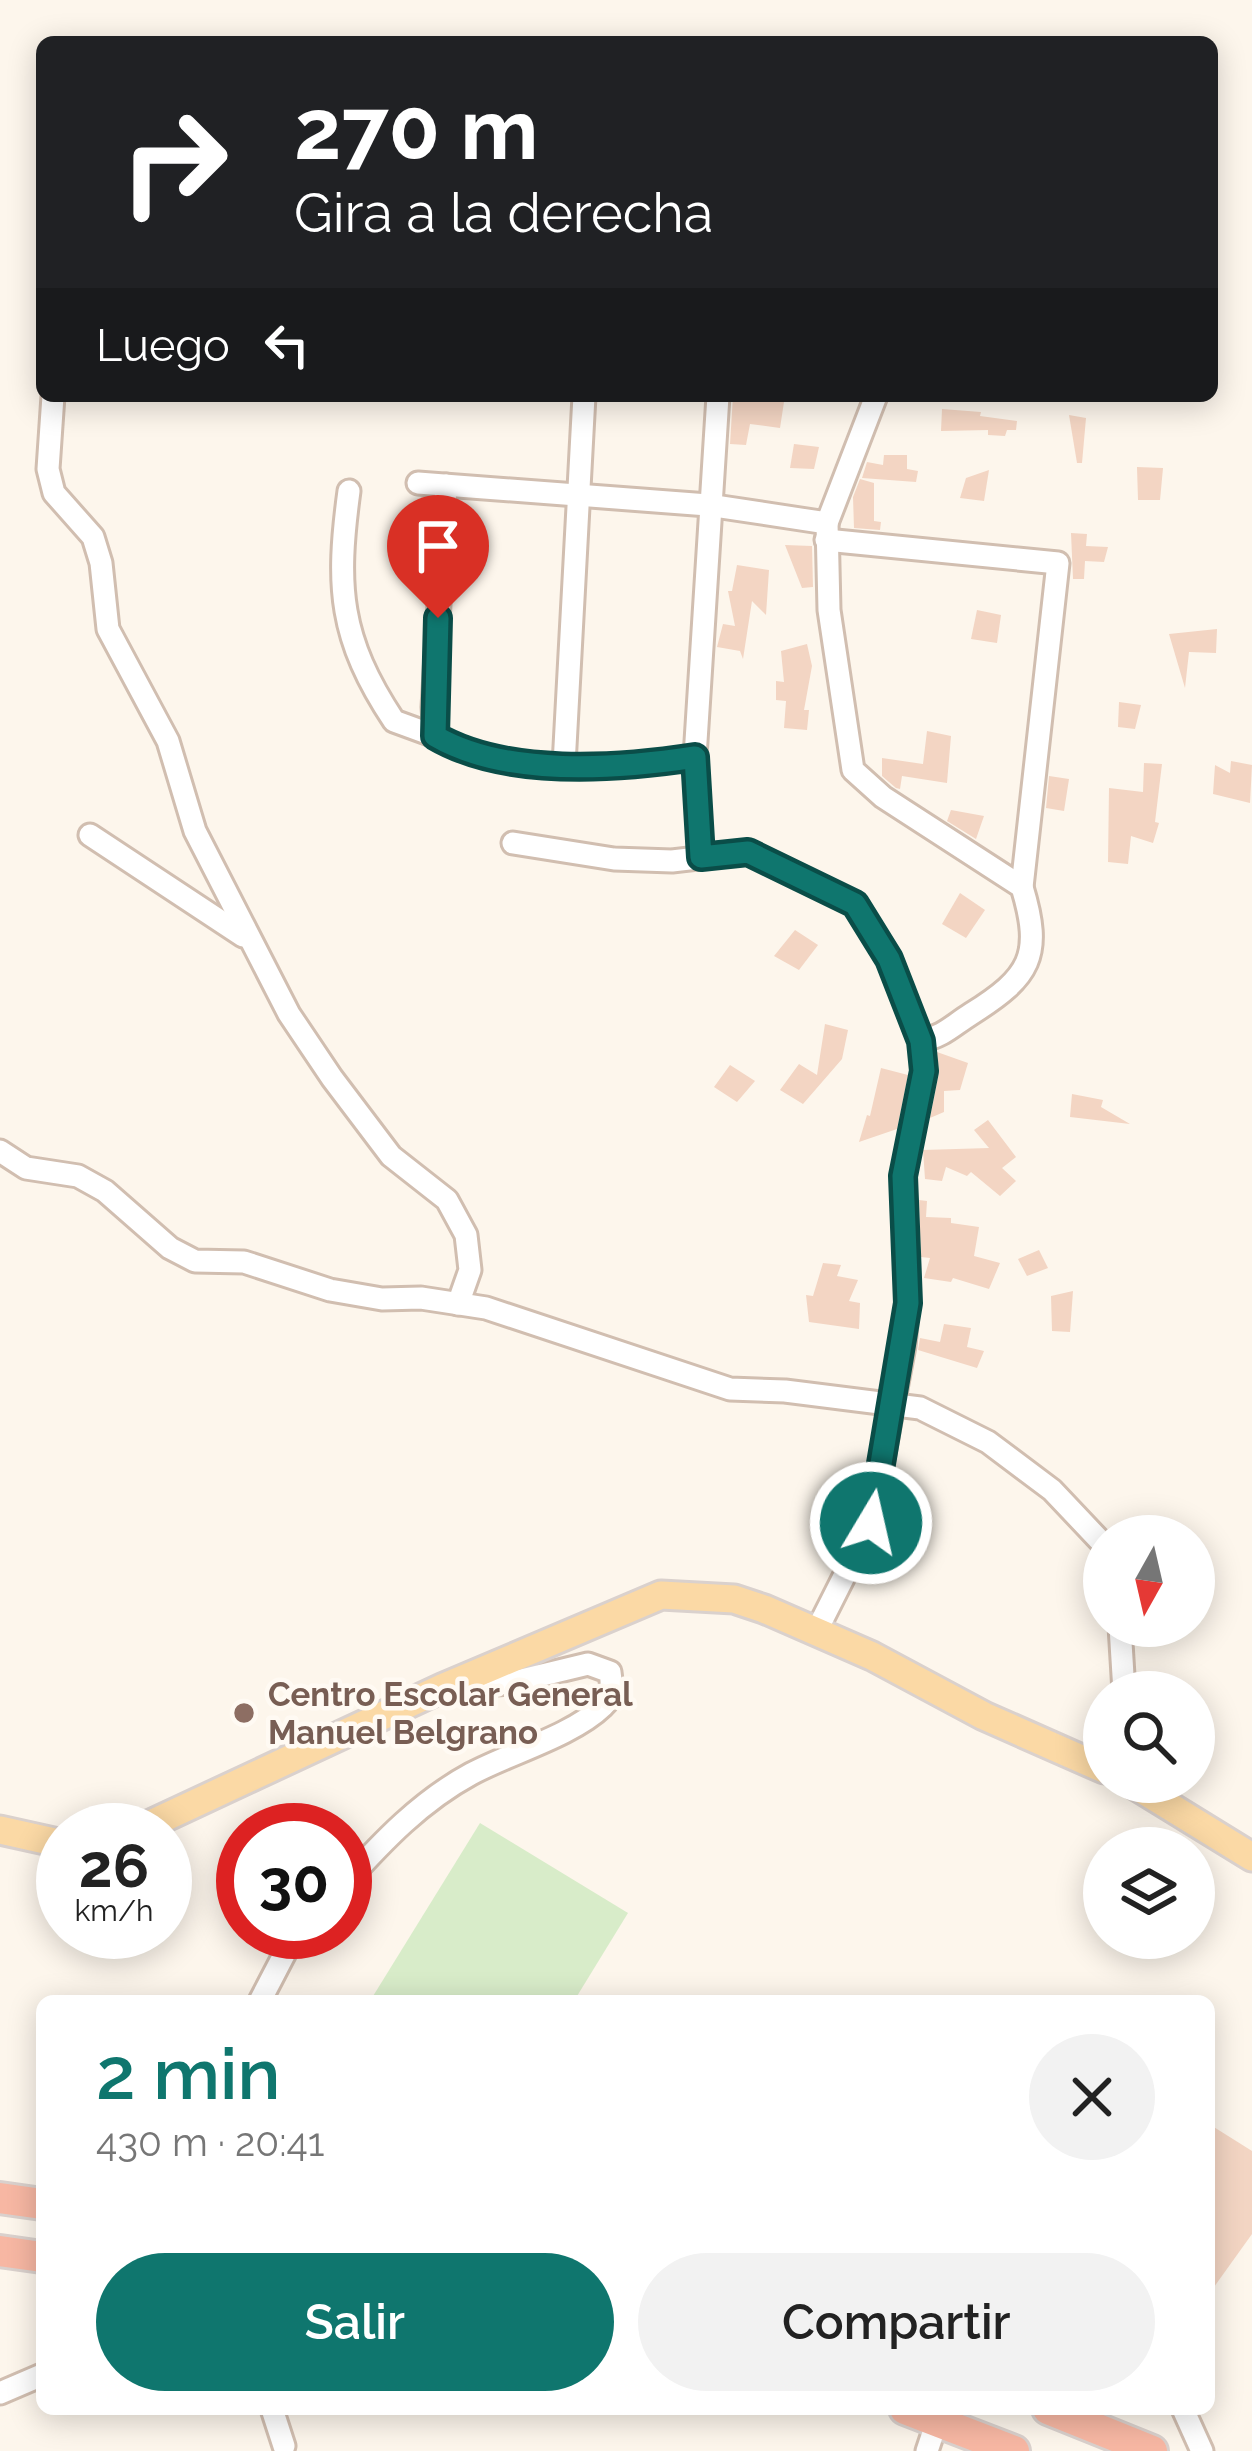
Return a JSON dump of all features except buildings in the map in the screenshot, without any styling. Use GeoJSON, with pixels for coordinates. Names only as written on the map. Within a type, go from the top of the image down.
{"type":"FeatureCollection","features":[{"type":"Feature","properties":{"kind":"highway"},"geometry":{"type":"LineString","coordinates":[[0,2198],[36,2203]]}},
{"type":"Feature","properties":{"kind":"highway"},"geometry":{"type":"LineString","coordinates":[[0,2251],[36,2256]]}},
{"type":"Feature","properties":{"kind":"highway"},"geometry":{"type":"LineString","coordinates":[[910,2415],[932,2436],[1014,2451]]}},
{"type":"Feature","properties":{"kind":"highway"},"geometry":{"type":"LineString","coordinates":[[1063,2415],[1152,2451]]}},
{"type":"Feature","properties":{"kind":"main road"},"geometry":{"type":"LineString","coordinates":[[192,1805],[442,1688],[661,1595],[734,1599],[817,1630],[984,1716],[1083,1760]]}},
{"type":"Feature","properties":{"kind":"main road"},"geometry":{"type":"LineString","coordinates":[[1164,1803],[1252,1857]]}},
{"type":"Feature","properties":{"kind":"main road"},"geometry":{"type":"LineString","coordinates":[[0,1830],[36,1838]]}},
{"type":"Feature","properties":{"kind":"street"},"geometry":{"type":"LineString","coordinates":[[53,402],[48,469],[54,493],[93,538],[101,563],[108,629],[168,741],[189,818],[289,1014],[391,1156],[447,1200],[466,1235],[470,1270],[458,1304]]}},
{"type":"Feature","properties":{"kind":"street"},"geometry":{"type":"LineString","coordinates":[[564,765],[584,402]]}},
{"type":"Feature","properties":{"kind":"street"},"geometry":{"type":"LineString","coordinates":[[701,857],[695,757],[717,402]]}},
{"type":"Feature","properties":{"kind":"street"},"geometry":{"type":"LineString","coordinates":[[874,402],[826,531],[829,610],[853,770],[884,797],[1022,887]]}},
{"type":"Feature","properties":{"kind":"street"},"geometry":{"type":"LineString","coordinates":[[418,483],[708,505],[826,531],[1058,562],[1022,887],[1034,925],[1024,972],[1000,997],[945,1036],[921,1041]]}},
{"type":"Feature","properties":{"kind":"street"},"geometry":{"type":"LineString","coordinates":[[435,736],[446,485]]}},
{"type":"Feature","properties":{"kind":"street"},"geometry":{"type":"LineString","coordinates":[[349,490],[342,540],[342,598],[352,646],[394,721],[454,747],[564,765],[649,764],[695,757]]}},
{"type":"Feature","properties":{"kind":"street"},"geometry":{"type":"LineString","coordinates":[[90,835],[249,940]]}},
{"type":"Feature","properties":{"kind":"street"},"geometry":{"type":"LineString","coordinates":[[513,843],[614,859],[672,861],[748,852],[855,904],[889,959],[921,1041],[924,1071],[903,1176],[908,1303],[893,1404],[871,1523],[817,1630]]}},
{"type":"Feature","properties":{"kind":"street"},"geometry":{"type":"LineString","coordinates":[[0,1151],[26,1168],[78,1176],[105,1191],[170,1248],[195,1261],[244,1262],[330,1290],[382,1299],[421,1298],[486,1308],[730,1389],[920,1408],[988,1442],[1052,1490],[1083,1523]]}},
{"type":"Feature","properties":{"kind":"street"},"geometry":{"type":"LineString","coordinates":[[372,1853],[444,1789],[588,1719],[609,1702],[612,1687],[610,1672],[588,1664],[509,1683],[442,1688]]}},
{"type":"Feature","properties":{"kind":"street"},"geometry":{"type":"LineString","coordinates":[[263,1995],[282,1959]]}},
{"type":"Feature","properties":{"kind":"street"},"geometry":{"type":"LineString","coordinates":[[0,2393],[36,2378]]}},
{"type":"Feature","properties":{"kind":"street"},"geometry":{"type":"LineString","coordinates":[[275,2415],[290,2449]]}},
{"type":"Feature","properties":{"kind":"street"},"geometry":{"type":"LineString","coordinates":[[1186,2415],[1202,2451]]}},
{"type":"Feature","properties":{"kind":"green space"},"geometry":{"type":"Polygon","coordinates":[[[480,1823],[628,1913],[578,1995],[374,1995],[480,1823]]]}},
{"type":"Feature","properties":{"kind":"place","name":"Centro Escolar General Manuel Belgrano"},"geometry":{"type":"Point","coordinates":[244,1713]}},
{"type":"Feature","properties":{"kind":"route"},"geometry":{"type":"LineString","coordinates":[[438,618],[435,736],[454,747],[538,764],[649,764],[695,757],[701,857],[748,852],[855,904],[889,959],[921,1041],[924,1071],[903,1176],[908,1303],[904,1346],[871,1523]]}}]}
